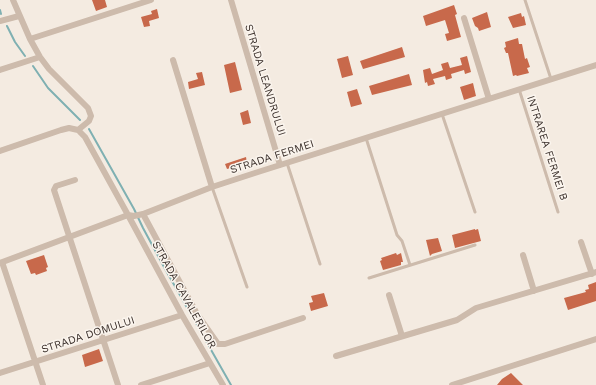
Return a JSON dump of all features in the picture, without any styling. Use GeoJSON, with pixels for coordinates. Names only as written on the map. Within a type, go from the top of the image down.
{"type":"FeatureCollection","features":[{"type":"Feature","properties":{"kind":"street"},"geometry":{"type":"LineString","coordinates":[[13,0],[19,16],[40,57],[49,69],[88,108],[91,116],[89,121],[78,130]]}},
{"type":"Feature","properties":{"kind":"street"},"geometry":{"type":"LineString","coordinates":[[30,39],[152,0]]}},
{"type":"Feature","properties":{"kind":"street","name":"STRADA LEANDRULUI"},"geometry":{"type":"LineString","coordinates":[[231,0],[280,165]]}},
{"type":"Feature","properties":{"kind":"street"},"geometry":{"type":"LineString","coordinates":[[0,21],[19,16]]}},
{"type":"Feature","properties":{"kind":"street"},"geometry":{"type":"LineString","coordinates":[[464,18],[489,99]]}},
{"type":"Feature","properties":{"kind":"street"},"geometry":{"type":"LineString","coordinates":[[0,70],[40,57]]}},
{"type":"Feature","properties":{"kind":"street"},"geometry":{"type":"LineString","coordinates":[[173,60],[212,187]]}},
{"type":"Feature","properties":{"kind":"street","name":"STRADA FERMEI"},"geometry":{"type":"LineString","coordinates":[[1,262],[131,215],[143,214],[212,187],[596,65]]}},
{"type":"Feature","properties":{"kind":"street"},"geometry":{"type":"LineString","coordinates":[[0,151],[61,130],[69,128],[78,130],[85,137],[131,215]]}},
{"type":"Feature","properties":{"kind":"street"},"geometry":{"type":"LineString","coordinates":[[76,180],[56,186],[54,190],[118,385]]}},
{"type":"Feature","properties":{"kind":"street"},"geometry":{"type":"LineString","coordinates":[[143,214],[197,314],[218,344],[225,344],[303,318]]}},
{"type":"Feature","properties":{"kind":"street","name":"STRADA CAVALERILOR"},"geometry":{"type":"LineString","coordinates":[[131,215],[182,315],[222,385]]}},
{"type":"Feature","properties":{"kind":"street"},"geometry":{"type":"LineString","coordinates":[[336,356],[457,320],[476,308],[594,273],[581,242]]}},
{"type":"Feature","properties":{"kind":"street"},"geometry":{"type":"LineString","coordinates":[[522,254],[534,291]]}},
{"type":"Feature","properties":{"kind":"street"},"geometry":{"type":"LineString","coordinates":[[1,262],[43,385]]}},
{"type":"Feature","properties":{"kind":"street"},"geometry":{"type":"LineString","coordinates":[[389,295],[402,336]]}},
{"type":"Feature","properties":{"kind":"street","name":"STRADA DOMULUI"},"geometry":{"type":"LineString","coordinates":[[0,373],[182,315]]}},
{"type":"Feature","properties":{"kind":"street"},"geometry":{"type":"LineString","coordinates":[[452,385],[596,339]]}},
{"type":"Feature","properties":{"kind":"street"},"geometry":{"type":"LineString","coordinates":[[142,385],[210,363]]}},
{"type":"Feature","properties":{"kind":"lane"},"geometry":{"type":"LineString","coordinates":[[525,0],[551,79]]}},
{"type":"Feature","properties":{"kind":"lane","name":"INTRAREA FERMEI B"},"geometry":{"type":"LineString","coordinates":[[520,89],[558,212]]}},
{"type":"Feature","properties":{"kind":"lane"},"geometry":{"type":"LineString","coordinates":[[442,114],[475,212]]}},
{"type":"Feature","properties":{"kind":"lane"},"geometry":{"type":"LineString","coordinates":[[366,138],[397,235],[402,241],[410,265]]}},
{"type":"Feature","properties":{"kind":"lane"},"geometry":{"type":"LineString","coordinates":[[287,163],[320,264]]}},
{"type":"Feature","properties":{"kind":"lane"},"geometry":{"type":"LineString","coordinates":[[212,187],[247,287]]}},
{"type":"Feature","properties":{"kind":"lane"},"geometry":{"type":"LineString","coordinates":[[369,278],[475,245]]}},
{"type":"Feature","properties":{"kind":"building"},"geometry":{"type":"Polygon","coordinates":[[[92,0],[105,0],[107,7],[96,11],[92,0]]]}},
{"type":"Feature","properties":{"kind":"building"},"geometry":{"type":"Polygon","coordinates":[[[454,5],[461,37],[447,41],[445,34],[449,33],[445,20],[426,26],[423,16],[454,5]]]}},
{"type":"Feature","properties":{"kind":"building"},"geometry":{"type":"Polygon","coordinates":[[[157,9],[159,18],[149,21],[150,26],[144,27],[141,17],[152,14],[151,11],[157,9]]]}},
{"type":"Feature","properties":{"kind":"building"},"geometry":{"type":"Polygon","coordinates":[[[487,12],[491,27],[479,31],[472,18],[487,12]]]}},
{"type":"Feature","properties":{"kind":"building"},"geometry":{"type":"Polygon","coordinates":[[[521,13],[522,17],[524,16],[526,25],[513,28],[508,17],[521,13]]]}},
{"type":"Feature","properties":{"kind":"building"},"geometry":{"type":"Polygon","coordinates":[[[518,38],[519,44],[522,44],[525,59],[527,58],[530,67],[527,68],[529,73],[513,76],[508,53],[506,53],[504,48],[506,47],[505,42],[518,38]]]}},
{"type":"Feature","properties":{"kind":"building"},"geometry":{"type":"Polygon","coordinates":[[[402,47],[405,57],[363,69],[360,61],[402,47]]]}},
{"type":"Feature","properties":{"kind":"building"},"geometry":{"type":"Polygon","coordinates":[[[348,56],[353,75],[342,78],[337,59],[348,56]]]}},
{"type":"Feature","properties":{"kind":"building"},"geometry":{"type":"Polygon","coordinates":[[[467,56],[471,72],[465,74],[464,70],[451,74],[452,78],[446,80],[445,76],[433,79],[435,84],[428,86],[427,82],[425,83],[423,70],[430,68],[432,74],[443,70],[441,64],[448,62],[450,68],[462,65],[460,58],[467,56]]]}},
{"type":"Feature","properties":{"kind":"building"},"geometry":{"type":"Polygon","coordinates":[[[235,62],[242,90],[230,93],[224,65],[235,62]]]}},
{"type":"Feature","properties":{"kind":"building"},"geometry":{"type":"Polygon","coordinates":[[[202,72],[205,85],[189,89],[188,82],[198,79],[196,73],[202,72]]]}},
{"type":"Feature","properties":{"kind":"building"},"geometry":{"type":"Polygon","coordinates":[[[409,74],[412,85],[372,95],[369,86],[409,74]]]}},
{"type":"Feature","properties":{"kind":"building"},"geometry":{"type":"Polygon","coordinates":[[[473,83],[476,96],[464,100],[460,87],[473,83]]]}},
{"type":"Feature","properties":{"kind":"building"},"geometry":{"type":"Polygon","coordinates":[[[357,89],[362,104],[351,107],[347,92],[357,89]]]}},
{"type":"Feature","properties":{"kind":"building"},"geometry":{"type":"Polygon","coordinates":[[[248,110],[251,123],[243,125],[240,113],[248,110]]]}},
{"type":"Feature","properties":{"kind":"building"},"geometry":{"type":"Polygon","coordinates":[[[246,157],[247,163],[227,169],[225,164],[246,157]]]}},
{"type":"Feature","properties":{"kind":"building"},"geometry":{"type":"Polygon","coordinates":[[[478,229],[481,241],[455,248],[452,235],[478,229]]]}},
{"type":"Feature","properties":{"kind":"building"},"geometry":{"type":"Polygon","coordinates":[[[438,238],[442,251],[430,256],[426,240],[438,238]]]}},
{"type":"Feature","properties":{"kind":"building"},"geometry":{"type":"Polygon","coordinates":[[[396,253],[397,255],[401,253],[403,262],[401,262],[401,265],[383,270],[380,261],[382,260],[381,258],[396,253]]]}},
{"type":"Feature","properties":{"kind":"building"},"geometry":{"type":"Polygon","coordinates":[[[44,255],[48,267],[46,268],[47,271],[36,275],[35,273],[31,274],[26,261],[44,255]]]}},
{"type":"Feature","properties":{"kind":"building"},"geometry":{"type":"Polygon","coordinates":[[[596,282],[596,301],[568,310],[564,298],[586,292],[585,290],[589,289],[588,285],[596,282]]]}},
{"type":"Feature","properties":{"kind":"building"},"geometry":{"type":"Polygon","coordinates":[[[324,293],[328,306],[311,311],[309,303],[313,302],[311,296],[324,293]]]}},
{"type":"Feature","properties":{"kind":"building"},"geometry":{"type":"Polygon","coordinates":[[[99,349],[103,361],[85,367],[82,355],[99,349]]]}},
{"type":"Feature","properties":{"kind":"building"},"geometry":{"type":"Polygon","coordinates":[[[511,373],[523,385],[497,385],[502,379],[511,373]]]}},
{"type":"Feature","properties":{"kind":"waterway"},"geometry":{"type":"LineString","coordinates":[[0,10],[1,14]]}},
{"type":"Feature","properties":{"kind":"waterway"},"geometry":{"type":"LineString","coordinates":[[7,26],[15,42],[25,56]]}},
{"type":"Feature","properties":{"kind":"waterway"},"geometry":{"type":"LineString","coordinates":[[33,66],[48,88],[80,120]]}},
{"type":"Feature","properties":{"kind":"waterway"},"geometry":{"type":"LineString","coordinates":[[89,129],[134,209],[164,267],[231,385]]}}]}
